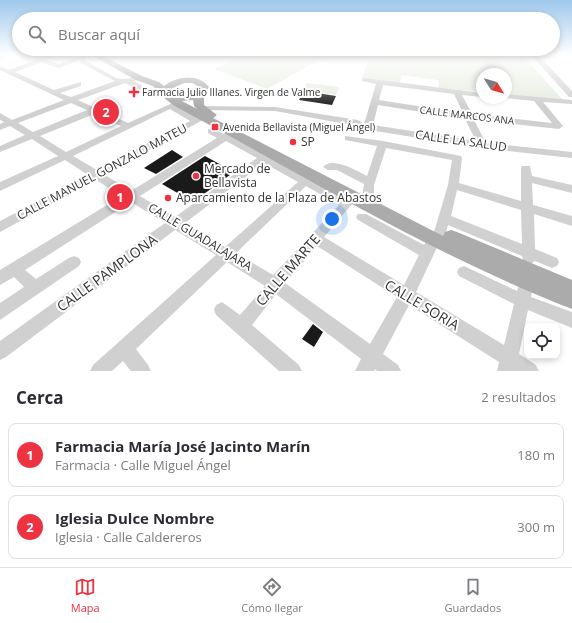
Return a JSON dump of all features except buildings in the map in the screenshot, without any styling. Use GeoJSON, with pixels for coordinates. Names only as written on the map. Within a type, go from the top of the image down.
{"type":"FeatureCollection","features":[{"type":"Feature","properties":{"kind":"main road"},"geometry":{"type":"LineString","coordinates":[[128,72],[152,82],[168,99],[359,195],[436,236],[528,277],[572,300]]}},
{"type":"Feature","properties":{"kind":"main road"},"geometry":{"type":"LineString","coordinates":[[142,72],[153,78],[202,83],[204,88],[199,94],[185,98],[168,99]]}},
{"type":"Feature","properties":{"kind":"main road"},"geometry":{"type":"LineString","coordinates":[[168,99],[169,86],[179,81]]}},
{"type":"Feature","properties":{"kind":"main road"},"geometry":{"type":"LineString","coordinates":[[199,94],[201,115],[228,136],[309,178],[359,195]]}},
{"type":"Feature","properties":{"kind":"main road"},"geometry":{"type":"LineString","coordinates":[[528,277],[572,289]]}},
{"type":"Feature","properties":{"kind":"street"},"geometry":{"type":"LineString","coordinates":[[102,72],[114,79],[124,80],[138,88],[168,99]]}},
{"type":"Feature","properties":{"kind":"street"},"geometry":{"type":"LineString","coordinates":[[550,72],[572,95]]}},
{"type":"Feature","properties":{"kind":"street"},"geometry":{"type":"LineString","coordinates":[[0,78],[12,73],[128,126]]}},
{"type":"Feature","properties":{"kind":"street"},"geometry":{"type":"LineString","coordinates":[[4,122],[71,100],[124,80],[139,78]]}},
{"type":"Feature","properties":{"kind":"street"},"geometry":{"type":"LineString","coordinates":[[364,80],[476,94]]}},
{"type":"Feature","properties":{"kind":"street"},"geometry":{"type":"LineString","coordinates":[[138,88],[152,82]]}},
{"type":"Feature","properties":{"kind":"street"},"geometry":{"type":"LineString","coordinates":[[368,126],[380,82]]}},
{"type":"Feature","properties":{"kind":"street"},"geometry":{"type":"LineString","coordinates":[[54,92],[78,84]]}},
{"type":"Feature","properties":{"kind":"street"},"geometry":{"type":"LineString","coordinates":[[457,92],[470,116],[482,145]]}},
{"type":"Feature","properties":{"kind":"street"},"geometry":{"type":"LineString","coordinates":[[512,97],[572,102]]}},
{"type":"Feature","properties":{"kind":"street"},"geometry":{"type":"LineString","coordinates":[[0,186],[128,126],[168,99]]}},
{"type":"Feature","properties":{"kind":"street","name":"CALLE MARCOS ANA"},"geometry":{"type":"LineString","coordinates":[[375,102],[470,116],[559,126],[537,99]]}},
{"type":"Feature","properties":{"kind":"street","name":"CALLE LA SALUD"},"geometry":{"type":"LineString","coordinates":[[201,115],[274,109],[482,145],[572,155]]}},
{"type":"Feature","properties":{"kind":"street"},"geometry":{"type":"LineString","coordinates":[[0,150],[93,111]]}},
{"type":"Feature","properties":{"kind":"street","name":"CALLE MANUEL GONZALO MATEU"},"geometry":{"type":"LineString","coordinates":[[0,227],[97,175],[201,115]]}},
{"type":"Feature","properties":{"kind":"street","name":"CALLE GUADALAJARA"},"geometry":{"type":"LineString","coordinates":[[4,122],[32,136],[227,253],[275,284],[392,371]]}},
{"type":"Feature","properties":{"kind":"street","name":"CALLE LA SALUD"},"geometry":{"type":"LineString","coordinates":[[350,124],[368,126]]}},
{"type":"Feature","properties":{"kind":"street"},"geometry":{"type":"LineString","coordinates":[[211,131],[228,136]]}},
{"type":"Feature","properties":{"kind":"street"},"geometry":{"type":"LineString","coordinates":[[0,278],[228,136]]}},
{"type":"Feature","properties":{"kind":"street"},"geometry":{"type":"LineString","coordinates":[[348,138],[457,158],[453,185],[436,236],[406,296],[364,371]]}},
{"type":"Feature","properties":{"kind":"street"},"geometry":{"type":"LineString","coordinates":[[328,166],[339,167],[359,195],[383,144]]}},
{"type":"Feature","properties":{"kind":"street","name":"CALLE PAMPLONA"},"geometry":{"type":"LineString","coordinates":[[0,351],[268,156]]}},
{"type":"Feature","properties":{"kind":"street"},"geometry":{"type":"LineString","coordinates":[[508,365],[528,277],[529,254],[526,173],[572,189]]}},
{"type":"Feature","properties":{"kind":"street"},"geometry":{"type":"LineString","coordinates":[[99,371],[309,178]]}},
{"type":"Feature","properties":{"kind":"street"},"geometry":{"type":"LineString","coordinates":[[453,185],[572,221]]}},
{"type":"Feature","properties":{"kind":"street","name":"CALLE MARTE"},"geometry":{"type":"LineString","coordinates":[[241,327],[275,284],[315,238],[359,195]]}},
{"type":"Feature","properties":{"kind":"street"},"geometry":{"type":"LineString","coordinates":[[362,217],[399,237],[436,236],[529,254],[552,262]]}},
{"type":"Feature","properties":{"kind":"street","name":"CALLE SORIA"},"geometry":{"type":"LineString","coordinates":[[315,238],[406,296],[508,365],[530,371]]}},
{"type":"Feature","properties":{"kind":"street"},"geometry":{"type":"LineString","coordinates":[[0,312],[74,262]]}},
{"type":"Feature","properties":{"kind":"street"},"geometry":{"type":"LineString","coordinates":[[15,269],[35,288]]}},
{"type":"Feature","properties":{"kind":"street"},"geometry":{"type":"LineString","coordinates":[[464,272],[523,301],[572,320]]}},
{"type":"Feature","properties":{"kind":"street"},"geometry":{"type":"LineString","coordinates":[[222,310],[293,371]]}},
{"type":"Feature","properties":{"kind":"street"},"geometry":{"type":"LineString","coordinates":[[124,348],[142,371]]}},
{"type":"Feature","properties":{"kind":"shaded area"},"geometry":{"type":"Polygon","coordinates":[[[223,72],[297,72],[267,89],[223,72]]]}},
{"type":"Feature","properties":{"kind":"shaded area"},"geometry":{"type":"Polygon","coordinates":[[[364,72],[476,72],[476,91],[439,88],[438,80],[401,75],[400,83],[362,78],[364,72]]]}},
{"type":"Feature","properties":{"kind":"shaded area"},"geometry":{"type":"Polygon","coordinates":[[[512,72],[538,72],[563,100],[512,96],[512,72]]]}},
{"type":"Feature","properties":{"kind":"shaded area"},"geometry":{"type":"Polygon","coordinates":[[[307,83],[339,87],[336,95],[303,90],[307,83]]]}},
{"type":"Feature","properties":{"kind":"place","name":"Farmacia Julio Illanes. Virgen de Valme"},"geometry":{"type":"Point","coordinates":[134,92]}},
{"type":"Feature","properties":{"kind":"place","name":"Iglesia Dulce Nombre"},"geometry":{"type":"Point","coordinates":[106,112]}},
{"type":"Feature","properties":{"kind":"place","name":"Avenida Bellavista (Miguel Ángel)"},"geometry":{"type":"Point","coordinates":[215,127]}},
{"type":"Feature","properties":{"kind":"place","name":"SP"},"geometry":{"type":"Point","coordinates":[293,142]}},
{"type":"Feature","properties":{"kind":"place","name":"Mercado de Bellavista"},"geometry":{"type":"Point","coordinates":[196,176]}},
{"type":"Feature","properties":{"kind":"place","name":"Farmacia María José Jacinto Marín"},"geometry":{"type":"Point","coordinates":[120,197]}},
{"type":"Feature","properties":{"kind":"place","name":"Aparcamiento de la Plaza de Abastos"},"geometry":{"type":"Point","coordinates":[168,198]}}]}
